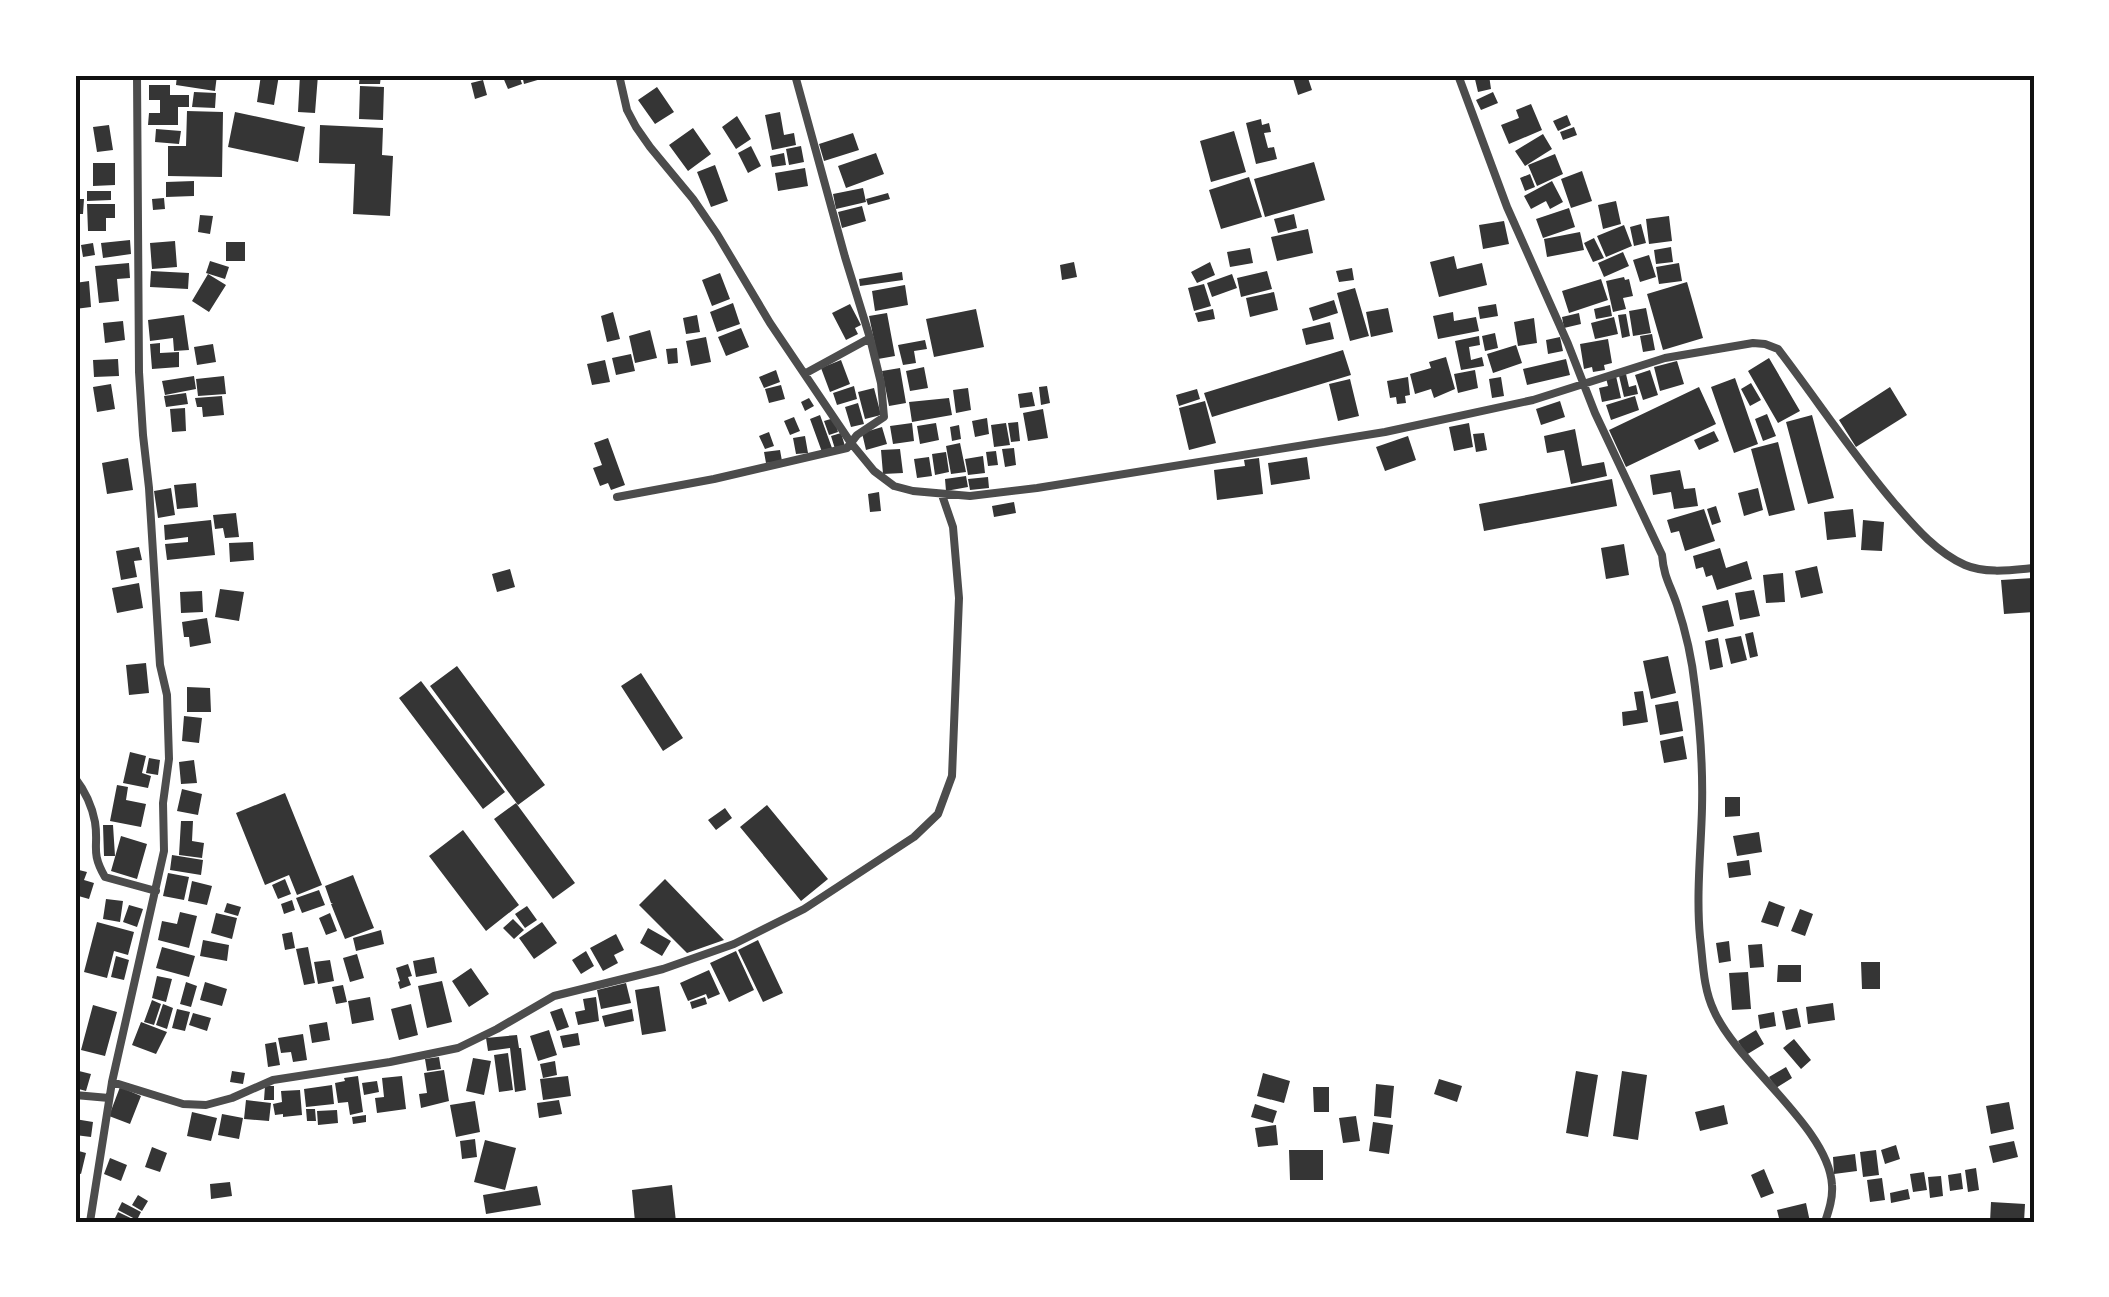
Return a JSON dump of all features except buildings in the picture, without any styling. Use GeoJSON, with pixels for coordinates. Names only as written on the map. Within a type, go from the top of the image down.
{"type":"FeatureCollection","features":[{"type":"Feature","properties":{"kind":"street"},"geometry":{"type":"LineString","coordinates":[[90,1222],[112,1082],[164,851],[163,803],[169,759],[139,372],[137,75]]}},
{"type":"Feature","properties":{"kind":"street"},"geometry":{"type":"LineString","coordinates":[[619,75],[636,127],[693,198],[851,443],[874,471],[894,486],[970,496],[1385,432],[1533,400],[1664,358],[1753,343],[1778,349],[1877,483],[1928,541],[1966,565],[1992,571],[2034,568]]}},
{"type":"Feature","properties":{"kind":"street"},"geometry":{"type":"LineString","coordinates":[[617,497],[845,449],[862,431],[882,420],[885,412],[870,338],[844,257],[796,75]]}},
{"type":"Feature","properties":{"kind":"street"},"geometry":{"type":"LineString","coordinates":[[1458,75],[1496,180],[1582,384],[1662,555],[1663,576],[1672,592],[1690,651],[1702,764],[1698,920],[1704,978],[1712,1007],[1730,1040],[1819,1145],[1832,1185],[1826,1222]]}},
{"type":"Feature","properties":{"kind":"street"},"geometry":{"type":"LineString","coordinates":[[806,373],[870,338]]}},
{"type":"Feature","properties":{"kind":"street"},"geometry":{"type":"LineString","coordinates":[[112,1082],[183,1104],[206,1105],[272,1080],[458,1048],[554,996],[663,968],[734,944],[804,909],[914,837],[938,814],[952,776],[960,598],[953,527],[942,495]]}},
{"type":"Feature","properties":{"kind":"street"},"geometry":{"type":"LineString","coordinates":[[75,778],[91,807],[96,826],[96,860],[106,876],[156,891]]}},
{"type":"Feature","properties":{"kind":"street"},"geometry":{"type":"LineString","coordinates":[[75,1095],[109,1098]]}}]}
